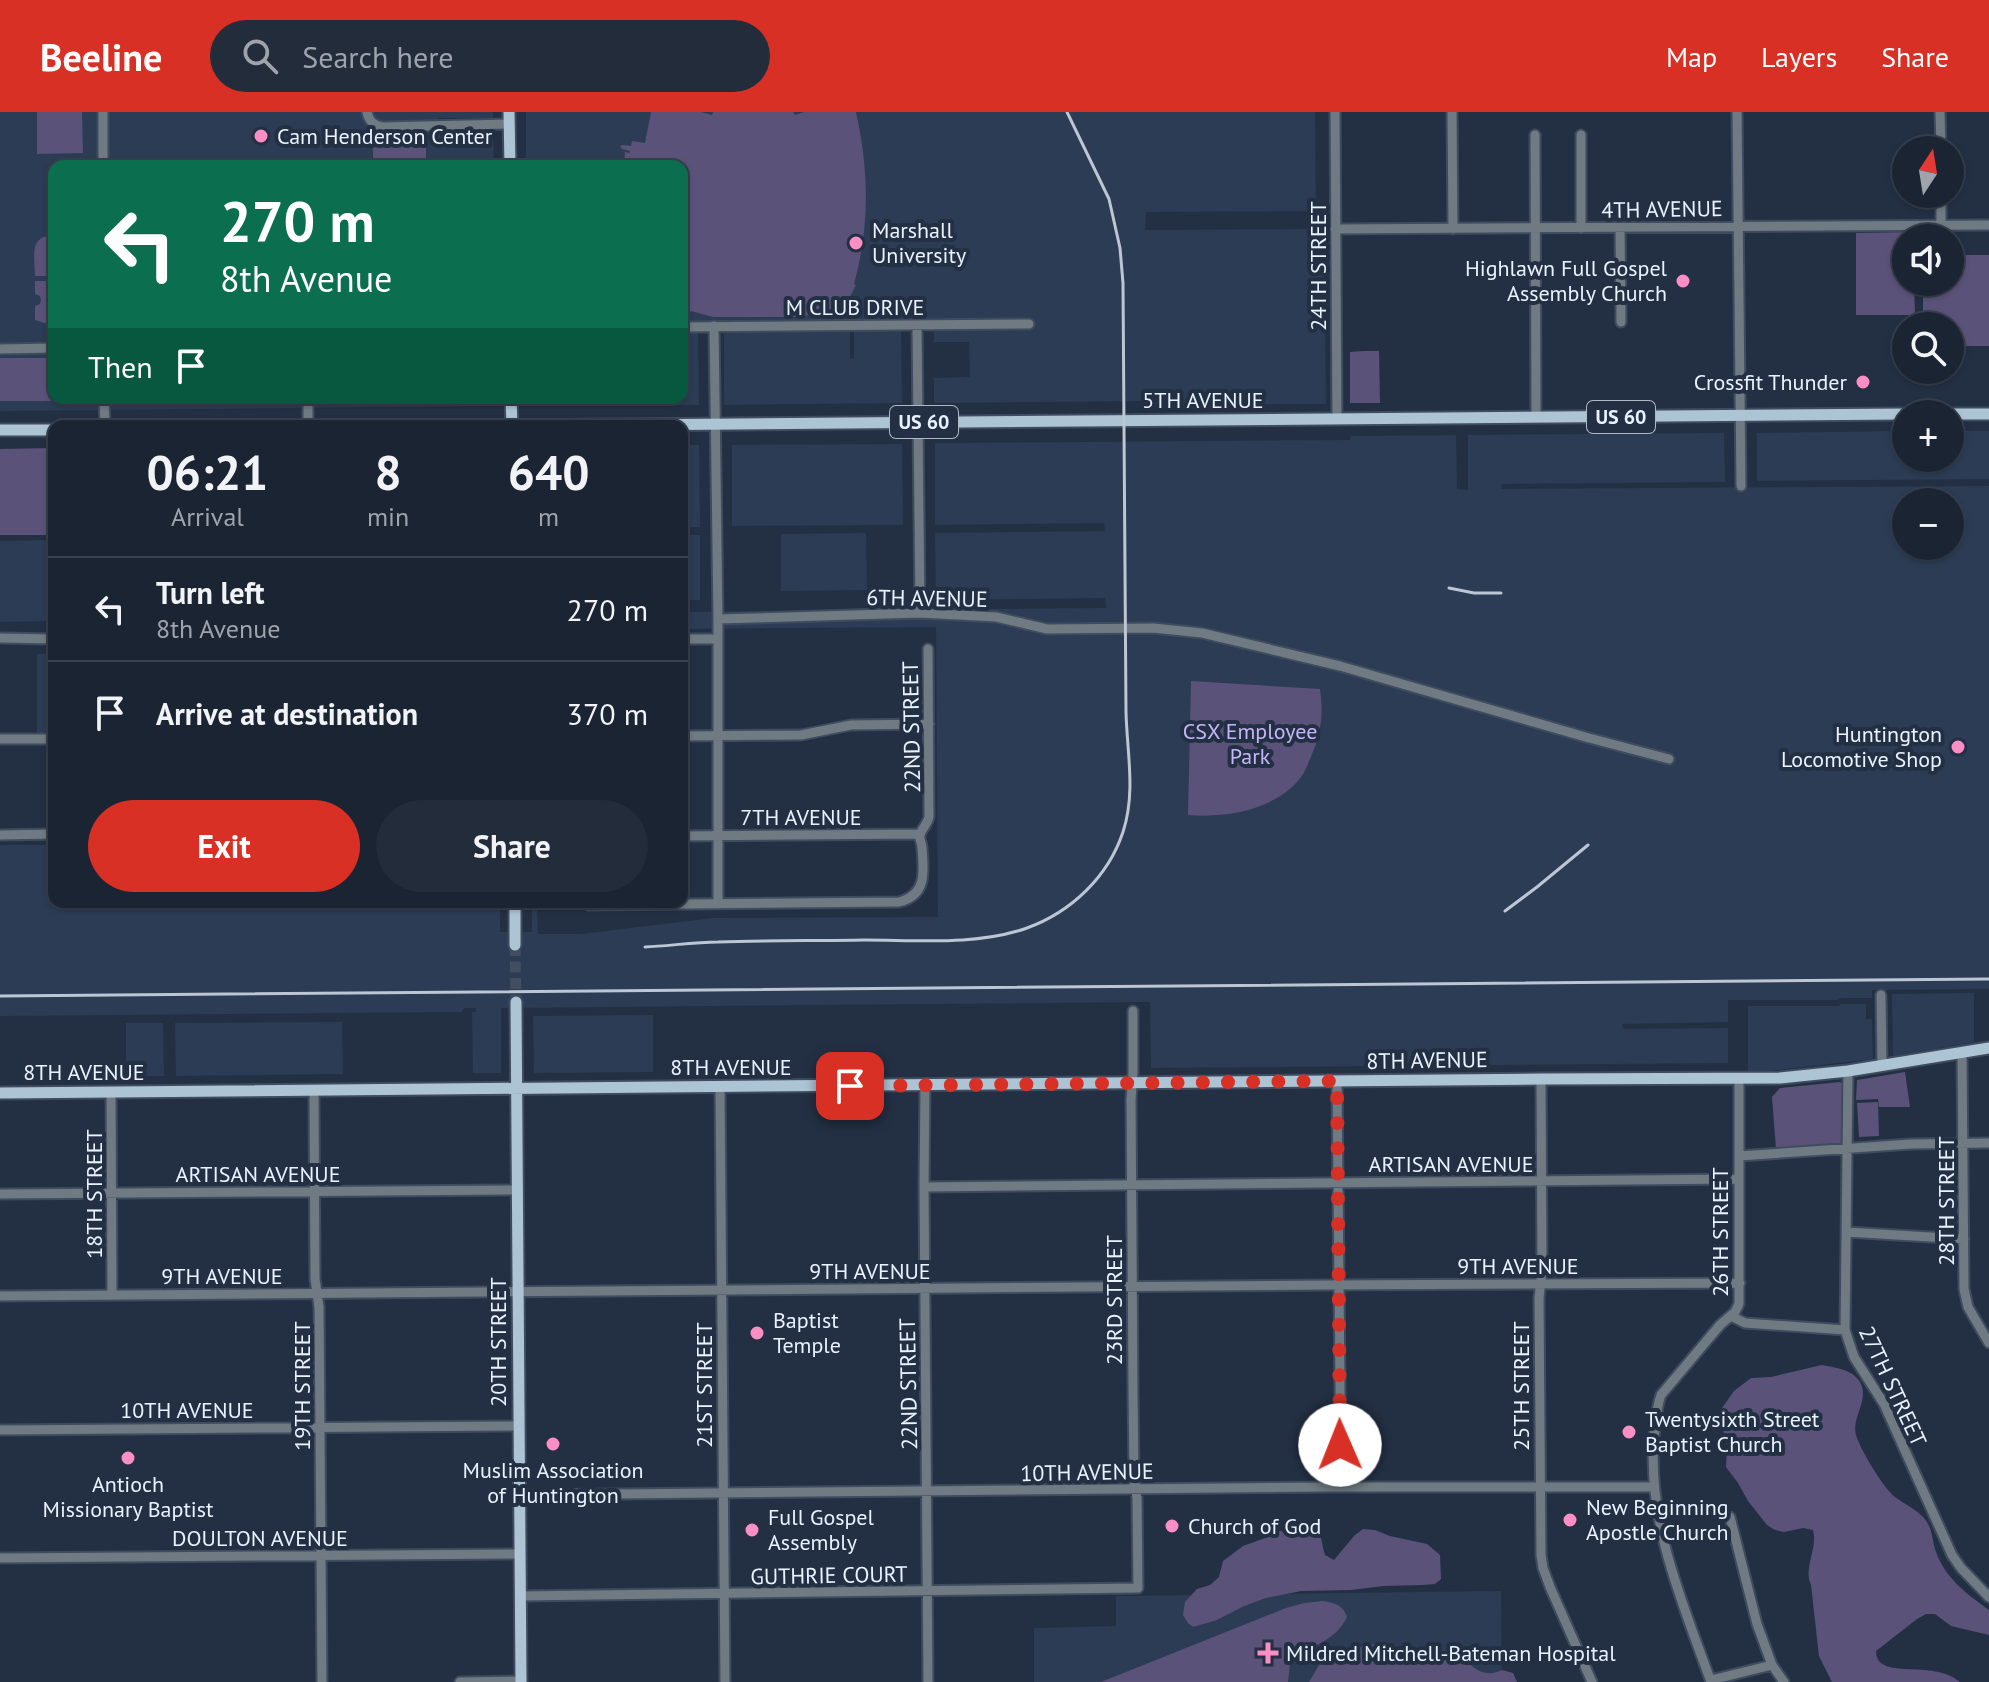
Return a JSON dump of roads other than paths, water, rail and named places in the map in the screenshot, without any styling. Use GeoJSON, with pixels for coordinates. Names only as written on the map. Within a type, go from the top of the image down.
{"type":"FeatureCollection","features":[{"type":"Feature","properties":{"kind":"main road"},"geometry":{"type":"LineString","coordinates":[[509,118],[510,160]]}},
{"type":"Feature","properties":{"kind":"main road","name":"5TH AVENUE"},"geometry":{"type":"LineString","coordinates":[[688,424],[1892,414]]}},
{"type":"Feature","properties":{"kind":"main road"},"geometry":{"type":"LineString","coordinates":[[1964,414],[1989,414]]}},
{"type":"Feature","properties":{"kind":"main road"},"geometry":{"type":"LineString","coordinates":[[0,430],[48,430]]}},
{"type":"Feature","properties":{"kind":"main road"},"geometry":{"type":"LineString","coordinates":[[515,908],[515,945]]}},
{"type":"Feature","properties":{"kind":"main road","name":"20TH STREET"},"geometry":{"type":"LineString","coordinates":[[516,1002],[521,1682]]}},
{"type":"Feature","properties":{"kind":"main road","name":"8TH AVENUE"},"geometry":{"type":"LineString","coordinates":[[0,1093],[1739,1079],[1848,1071],[1989,1048]]}},
{"type":"Feature","properties":{"kind":"street"},"geometry":{"type":"LineString","coordinates":[[103,112],[103,160]]}},
{"type":"Feature","properties":{"kind":"street"},"geometry":{"type":"LineString","coordinates":[[367,112],[371,122],[382,127],[509,118]]}},
{"type":"Feature","properties":{"kind":"street","name":"24TH STREET"},"geometry":{"type":"LineString","coordinates":[[1335,112],[1337,419]]}},
{"type":"Feature","properties":{"kind":"street"},"geometry":{"type":"LineString","coordinates":[[1452,112],[1453,229]]}},
{"type":"Feature","properties":{"kind":"street"},"geometry":{"type":"LineString","coordinates":[[1737,112],[1741,486]]}},
{"type":"Feature","properties":{"kind":"street"},"geometry":{"type":"LineString","coordinates":[[1940,112],[1941,136]]}},
{"type":"Feature","properties":{"kind":"street"},"geometry":{"type":"LineString","coordinates":[[1535,135],[1536,417]]}},
{"type":"Feature","properties":{"kind":"street"},"geometry":{"type":"LineString","coordinates":[[1581,135],[1581,228]]}},
{"type":"Feature","properties":{"kind":"street","name":"4TH AVENUE"},"geometry":{"type":"LineString","coordinates":[[1335,229],[1892,225]]}},
{"type":"Feature","properties":{"kind":"street","name":"4TH AVENUE"},"geometry":{"type":"LineString","coordinates":[[1964,225],[1989,225]]}},
{"type":"Feature","properties":{"kind":"street"},"geometry":{"type":"LineString","coordinates":[[1620,228],[1621,322]]}},
{"type":"Feature","properties":{"kind":"street","name":"M CLUB DRIVE"},"geometry":{"type":"LineString","coordinates":[[688,327],[1029,324]]}},
{"type":"Feature","properties":{"kind":"street"},"geometry":{"type":"LineString","coordinates":[[917,325],[920,613]]}},
{"type":"Feature","properties":{"kind":"street"},"geometry":{"type":"LineString","coordinates":[[688,903],[718,903],[714,326]]}},
{"type":"Feature","properties":{"kind":"street"},"geometry":{"type":"LineString","coordinates":[[0,349],[48,348]]}},
{"type":"Feature","properties":{"kind":"street","name":"6TH AVENUE"},"geometry":{"type":"LineString","coordinates":[[718,619],[920,613],[996,617],[1047,629],[1133,628],[1202,633],[1297,655],[1669,759]]}},
{"type":"Feature","properties":{"kind":"street"},"geometry":{"type":"LineString","coordinates":[[0,638],[48,639]]}},
{"type":"Feature","properties":{"kind":"street"},"geometry":{"type":"LineString","coordinates":[[688,639],[717,639]]}},
{"type":"Feature","properties":{"kind":"street","name":"22ND STREET"},"geometry":{"type":"LineString","coordinates":[[718,903],[899,902],[915,895],[922,885],[920,834],[929,817],[928,649]]}},
{"type":"Feature","properties":{"kind":"street"},"geometry":{"type":"LineString","coordinates":[[688,736],[801,735],[851,725],[929,724]]}},
{"type":"Feature","properties":{"kind":"street"},"geometry":{"type":"LineString","coordinates":[[0,739],[48,739]]}},
{"type":"Feature","properties":{"kind":"street"},"geometry":{"type":"LineString","coordinates":[[0,835],[48,834]]}},
{"type":"Feature","properties":{"kind":"street","name":"7TH AVENUE"},"geometry":{"type":"LineString","coordinates":[[688,836],[920,834]]}},
{"type":"Feature","properties":{"kind":"street"},"geometry":{"type":"LineString","coordinates":[[1881,995],[1882,1066]]}},
{"type":"Feature","properties":{"kind":"street","name":"23RD STREET"},"geometry":{"type":"LineString","coordinates":[[1133,1011],[1131,1185],[1138,1588]]}},
{"type":"Feature","properties":{"kind":"street","name":"28TH STREET"},"geometry":{"type":"LineString","coordinates":[[1962,1052],[1965,1298],[1989,1343]]}},
{"type":"Feature","properties":{"kind":"street","name":"27TH STREET"},"geometry":{"type":"LineString","coordinates":[[1848,1071],[1845,1330],[1854,1357],[1884,1404],[1952,1555],[1989,1597]]}},
{"type":"Feature","properties":{"kind":"street","name":"25TH STREET"},"geometry":{"type":"LineString","coordinates":[[1541,1079],[1541,1555],[1543,1568],[1592,1682]]}},
{"type":"Feature","properties":{"kind":"street","name":"26TH STREET"},"geometry":{"type":"LineString","coordinates":[[1711,1681],[1668,1555],[1654,1487],[1655,1430],[1662,1390],[1739,1304],[1739,1079]]}},
{"type":"Feature","properties":{"kind":"street"},"geometry":{"type":"LineString","coordinates":[[1337,1081],[1341,1487]]}},
{"type":"Feature","properties":{"kind":"street","name":"22ND STREET"},"geometry":{"type":"LineString","coordinates":[[925,1085],[928,1682]]}},
{"type":"Feature","properties":{"kind":"street","name":"21ST STREET"},"geometry":{"type":"LineString","coordinates":[[720,1087],[725,1682]]}},
{"type":"Feature","properties":{"kind":"street","name":"19TH STREET"},"geometry":{"type":"LineString","coordinates":[[314,1091],[322,1682]]}},
{"type":"Feature","properties":{"kind":"street","name":"18TH STREET"},"geometry":{"type":"LineString","coordinates":[[111,1092],[112,1295]]}},
{"type":"Feature","properties":{"kind":"street"},"geometry":{"type":"LineString","coordinates":[[1739,1156],[1989,1143]]}},
{"type":"Feature","properties":{"kind":"street","name":"ARTISAN AVENUE"},"geometry":{"type":"LineString","coordinates":[[924,1187],[1739,1179]]}},
{"type":"Feature","properties":{"kind":"street","name":"ARTISAN AVENUE"},"geometry":{"type":"LineString","coordinates":[[0,1194],[517,1190]]}},
{"type":"Feature","properties":{"kind":"street"},"geometry":{"type":"LineString","coordinates":[[1846,1232],[1964,1239]]}},
{"type":"Feature","properties":{"kind":"street","name":"9TH AVENUE"},"geometry":{"type":"LineString","coordinates":[[0,1296],[1740,1283]]}},
{"type":"Feature","properties":{"kind":"street"},"geometry":{"type":"LineString","coordinates":[[1731,1316],[1745,1323],[1845,1330]]}},
{"type":"Feature","properties":{"kind":"street","name":"10TH AVENUE"},"geometry":{"type":"LineString","coordinates":[[0,1430],[519,1426]]}},
{"type":"Feature","properties":{"kind":"street","name":"10TH AVENUE"},"geometry":{"type":"LineString","coordinates":[[520,1495],[1654,1487]]}},
{"type":"Feature","properties":{"kind":"street"},"geometry":{"type":"LineString","coordinates":[[1730,1517],[1757,1624],[1772,1665],[1784,1682]]}},
{"type":"Feature","properties":{"kind":"street","name":"DOULTON AVENUE"},"geometry":{"type":"LineString","coordinates":[[0,1558],[520,1554]]}},
{"type":"Feature","properties":{"kind":"street","name":"GUTHRIE COURT"},"geometry":{"type":"LineString","coordinates":[[520,1596],[1138,1588]]}},
{"type":"Feature","properties":{"kind":"street"},"geometry":{"type":"LineString","coordinates":[[1711,1681],[1772,1665]]}},
{"type":"Feature","properties":{"kind":"street"},"geometry":{"type":"LineString","coordinates":[[460,1682],[521,1682]]}},
{"type":"Feature","properties":{"kind":"tunnel"},"geometry":{"type":"LineString","coordinates":[[515,945],[516,1002]]}},
{"type":"Feature","properties":{"kind":"railway"},"geometry":{"type":"LineString","coordinates":[[645,947],[754,941],[946,941],[1008,934],[1058,913],[1086,891],[1108,864],[1123,832],[1130,787],[1126,712],[1123,283],[1120,248],[1109,199],[1067,112]]}},
{"type":"Feature","properties":{"kind":"railway"},"geometry":{"type":"LineString","coordinates":[[1449,588],[1474,593],[1501,593]]}},
{"type":"Feature","properties":{"kind":"railway"},"geometry":{"type":"LineString","coordinates":[[1505,911],[1588,845]]}},
{"type":"Feature","properties":{"kind":"railway"},"geometry":{"type":"LineString","coordinates":[[0,996],[1989,979]]}},
{"type":"Feature","properties":{"kind":"place","name":"Cam Henderson Center"},"geometry":{"type":"Point","coordinates":[261,136]}},
{"type":"Feature","properties":{"kind":"place","name":"Marshall University"},"geometry":{"type":"Point","coordinates":[856,243]}},
{"type":"Feature","properties":{"kind":"place","name":"Highlawn Full Gospel Assembly Church"},"geometry":{"type":"Point","coordinates":[1683,281]}},
{"type":"Feature","properties":{"kind":"place","name":"Crossfit Thunder"},"geometry":{"type":"Point","coordinates":[1863,382]}},
{"type":"Feature","properties":{"kind":"place","name":"Huntington Locomotive Shop"},"geometry":{"type":"Point","coordinates":[1958,747]}},
{"type":"Feature","properties":{"kind":"place","name":"Baptist Temple"},"geometry":{"type":"Point","coordinates":[757,1333]}},
{"type":"Feature","properties":{"kind":"place","name":"Twentysixth Street Baptist Church"},"geometry":{"type":"Point","coordinates":[1629,1432]}},
{"type":"Feature","properties":{"kind":"place","name":"Muslim Association of Huntington"},"geometry":{"type":"Point","coordinates":[553,1444]}},
{"type":"Feature","properties":{"kind":"place","name":"Antioch Missionary Baptist"},"geometry":{"type":"Point","coordinates":[128,1458]}},
{"type":"Feature","properties":{"kind":"place","name":"New Beginning Apostle Church"},"geometry":{"type":"Point","coordinates":[1570,1520]}},
{"type":"Feature","properties":{"kind":"place","name":"Church of God"},"geometry":{"type":"Point","coordinates":[1172,1526]}},
{"type":"Feature","properties":{"kind":"place","name":"Full Gospel Assembly"},"geometry":{"type":"Point","coordinates":[752,1530]}},
{"type":"Feature","properties":{"kind":"place","name":"Mildred Mitchell-Bateman Hospital"},"geometry":{"type":"Point","coordinates":[1268,1653]}},
{"type":"Feature","properties":{"kind":"park label","name":"CSX Employee Park"},"geometry":{"type":"Point","coordinates":[1250,744]}}]}
